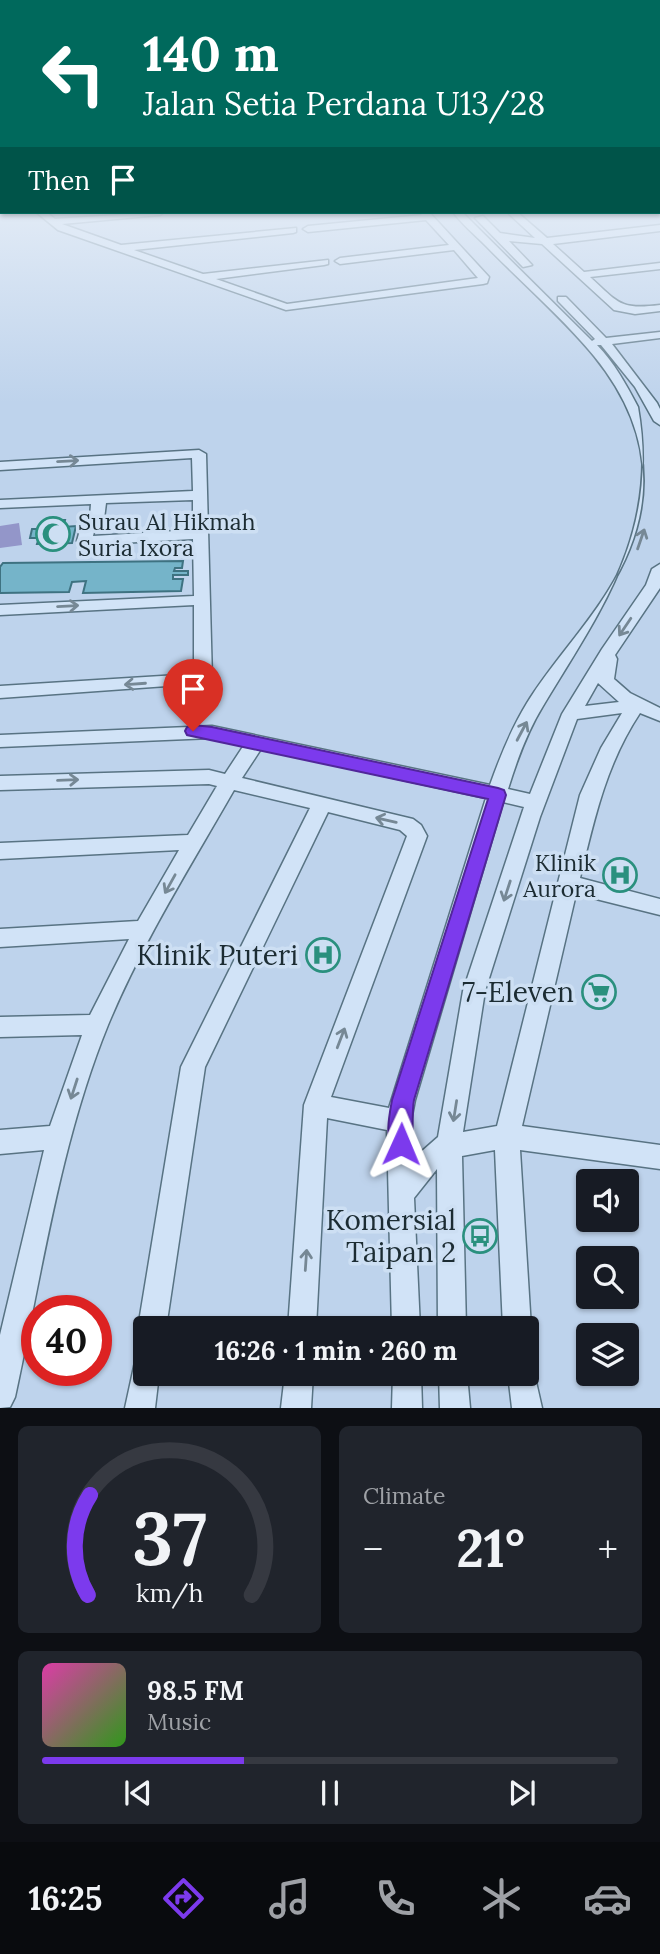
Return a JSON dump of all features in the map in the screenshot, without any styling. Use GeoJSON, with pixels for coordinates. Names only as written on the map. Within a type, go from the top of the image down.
{"type":"FeatureCollection","features":[{"type":"Feature","properties":{"kind":"street"},"geometry":{"type":"LineString","coordinates":[[186,272],[274,303],[295,307],[483,281],[484,277],[479,272]]}},
{"type":"Feature","properties":{"kind":"street"},"geometry":{"type":"LineString","coordinates":[[201,277],[244,272]]}},
{"type":"Feature","properties":{"kind":"street"},"geometry":{"type":"LineString","coordinates":[[519,272],[597,346],[615,352],[660,346]]}},
{"type":"Feature","properties":{"kind":"street"},"geometry":{"type":"LineString","coordinates":[[578,272],[618,308],[660,308]]}},
{"type":"Feature","properties":{"kind":"street"},"geometry":{"type":"LineString","coordinates":[[582,275],[611,272]]}},
{"type":"Feature","properties":{"kind":"street"},"geometry":{"type":"LineString","coordinates":[[406,1316],[399,1121],[403,1100],[519,735],[546,690],[629,573],[646,525],[652,492],[650,461],[639,423],[623,388],[586,323],[547,285]]}},
{"type":"Feature","properties":{"kind":"street"},"geometry":{"type":"LineString","coordinates":[[586,323],[608,332],[638,338]]}},
{"type":"Feature","properties":{"kind":"street"},"geometry":{"type":"LineString","coordinates":[[597,346],[660,335]]}},
{"type":"Feature","properties":{"kind":"street"},"geometry":{"type":"LineString","coordinates":[[615,352],[644,391],[660,421]]}},
{"type":"Feature","properties":{"kind":"street"},"geometry":{"type":"LineString","coordinates":[[0,466],[199,454],[203,679],[0,692]]}},
{"type":"Feature","properties":{"kind":"street"},"geometry":{"type":"LineString","coordinates":[[0,504],[200,495]]}},
{"type":"Feature","properties":{"kind":"street"},"geometry":{"type":"LineString","coordinates":[[99,499],[97,519],[88,526],[84,541],[201,534]]}},
{"type":"Feature","properties":{"kind":"street"},"geometry":{"type":"LineString","coordinates":[[452,1316],[449,1145],[474,991],[535,802],[571,715],[610,649],[656,586],[660,569]]}},
{"type":"Feature","properties":{"kind":"street"},"geometry":{"type":"LineString","coordinates":[[0,610],[202,600]]}},
{"type":"Feature","properties":{"kind":"street"},"geometry":{"type":"LineString","coordinates":[[610,649],[606,680],[615,691],[636,705],[660,715]]}},
{"type":"Feature","properties":{"kind":"street"},"geometry":{"type":"LineString","coordinates":[[571,715],[636,705]]}},
{"type":"Feature","properties":{"kind":"street"},"geometry":{"type":"LineString","coordinates":[[516,1316],[507,1136],[590,795],[602,761],[636,705]]}},
{"type":"Feature","properties":{"kind":"street"},"geometry":{"type":"LineString","coordinates":[[0,741],[193,731],[535,802]]}},
{"type":"Feature","properties":{"kind":"street"},"geometry":{"type":"LineString","coordinates":[[0,1396],[58,1137],[97,1025],[145,929],[229,782],[256,742]]}},
{"type":"Feature","properties":{"kind":"street"},"geometry":{"type":"LineString","coordinates":[[0,783],[189,776],[229,782],[406,824],[414,830],[417,836],[316,1105],[303,1316]]}},
{"type":"Feature","properties":{"kind":"street"},"geometry":{"type":"LineString","coordinates":[[154,1316],[193,1067],[322,804]]}},
{"type":"Feature","properties":{"kind":"street"},"geometry":{"type":"LineString","coordinates":[[0,851],[194,842]]}},
{"type":"Feature","properties":{"kind":"street"},"geometry":{"type":"LineString","coordinates":[[570,884],[660,907]]}},
{"type":"Feature","properties":{"kind":"street"},"geometry":{"type":"LineString","coordinates":[[0,938],[145,929]]}},
{"type":"Feature","properties":{"kind":"street"},"geometry":{"type":"LineString","coordinates":[[0,1027],[97,1025]]}},
{"type":"Feature","properties":{"kind":"street"},"geometry":{"type":"LineString","coordinates":[[316,1105],[399,1121]]}},
{"type":"Feature","properties":{"kind":"street"},"geometry":{"type":"LineString","coordinates":[[403,1192],[434,1153],[449,1145],[507,1136],[660,1157]]}},
{"type":"Feature","properties":{"kind":"street"},"geometry":{"type":"LineString","coordinates":[[0,1142],[58,1137]]}},
{"type":"Feature","properties":{"kind":"street"},"geometry":{"type":"LineString","coordinates":[[140,1408],[143,1386]]}},
{"type":"Feature","properties":{"kind":"street"},"geometry":{"type":"LineString","coordinates":[[296,1408],[298,1386]]}},
{"type":"Feature","properties":{"kind":"street"},"geometry":{"type":"LineString","coordinates":[[407,1386],[407,1408]]}},
{"type":"Feature","properties":{"kind":"street"},"geometry":{"type":"LineString","coordinates":[[454,1386],[455,1408]]}},
{"type":"Feature","properties":{"kind":"street"},"geometry":{"type":"LineString","coordinates":[[524,1386],[527,1408]]}},
{"type":"Feature","properties":{"kind":"shaded area"},"geometry":{"type":"Polygon","coordinates":[[[19,523],[22,545],[0,548],[0,526],[19,523]]]}},
{"type":"Feature","properties":{"kind":"building","name":"Surau Al Hikmah Suria Ixora"},"geometry":{"type":"Polygon","coordinates":[[[47,520],[65,520],[63,527],[76,526],[72,543],[37,544],[39,538],[30,538],[32,529],[44,529],[47,520]]]}},
{"type":"Feature","properties":{"kind":"building"},"geometry":{"type":"Polygon","coordinates":[[[183,561],[182,568],[175,568],[174,571],[188,571],[188,575],[173,575],[173,579],[183,579],[181,591],[83,593],[86,581],[72,582],[69,592],[0,593],[0,567],[3,563],[183,561]]]}},
{"type":"Feature","properties":{"kind":"place","name":"Surau Al Hikmah Suria Ixora"},"geometry":{"type":"Point","coordinates":[53,534]}},
{"type":"Feature","properties":{"kind":"place","name":"Klinik Aurora"},"geometry":{"type":"Point","coordinates":[620,875]}},
{"type":"Feature","properties":{"kind":"place","name":"Klinik Puteri"},"geometry":{"type":"Point","coordinates":[323,955]}},
{"type":"Feature","properties":{"kind":"place","name":"7-Eleven"},"geometry":{"type":"Point","coordinates":[599,992]}},
{"type":"Feature","properties":{"kind":"place","name":"Komersial Taipan 2"},"geometry":{"type":"Point","coordinates":[480,1236]}},
{"type":"Feature","properties":{"kind":"route"},"geometry":{"type":"LineString","coordinates":[[193,731],[212,732],[498,795],[403,1100],[399,1121],[401,1144]]}}]}
